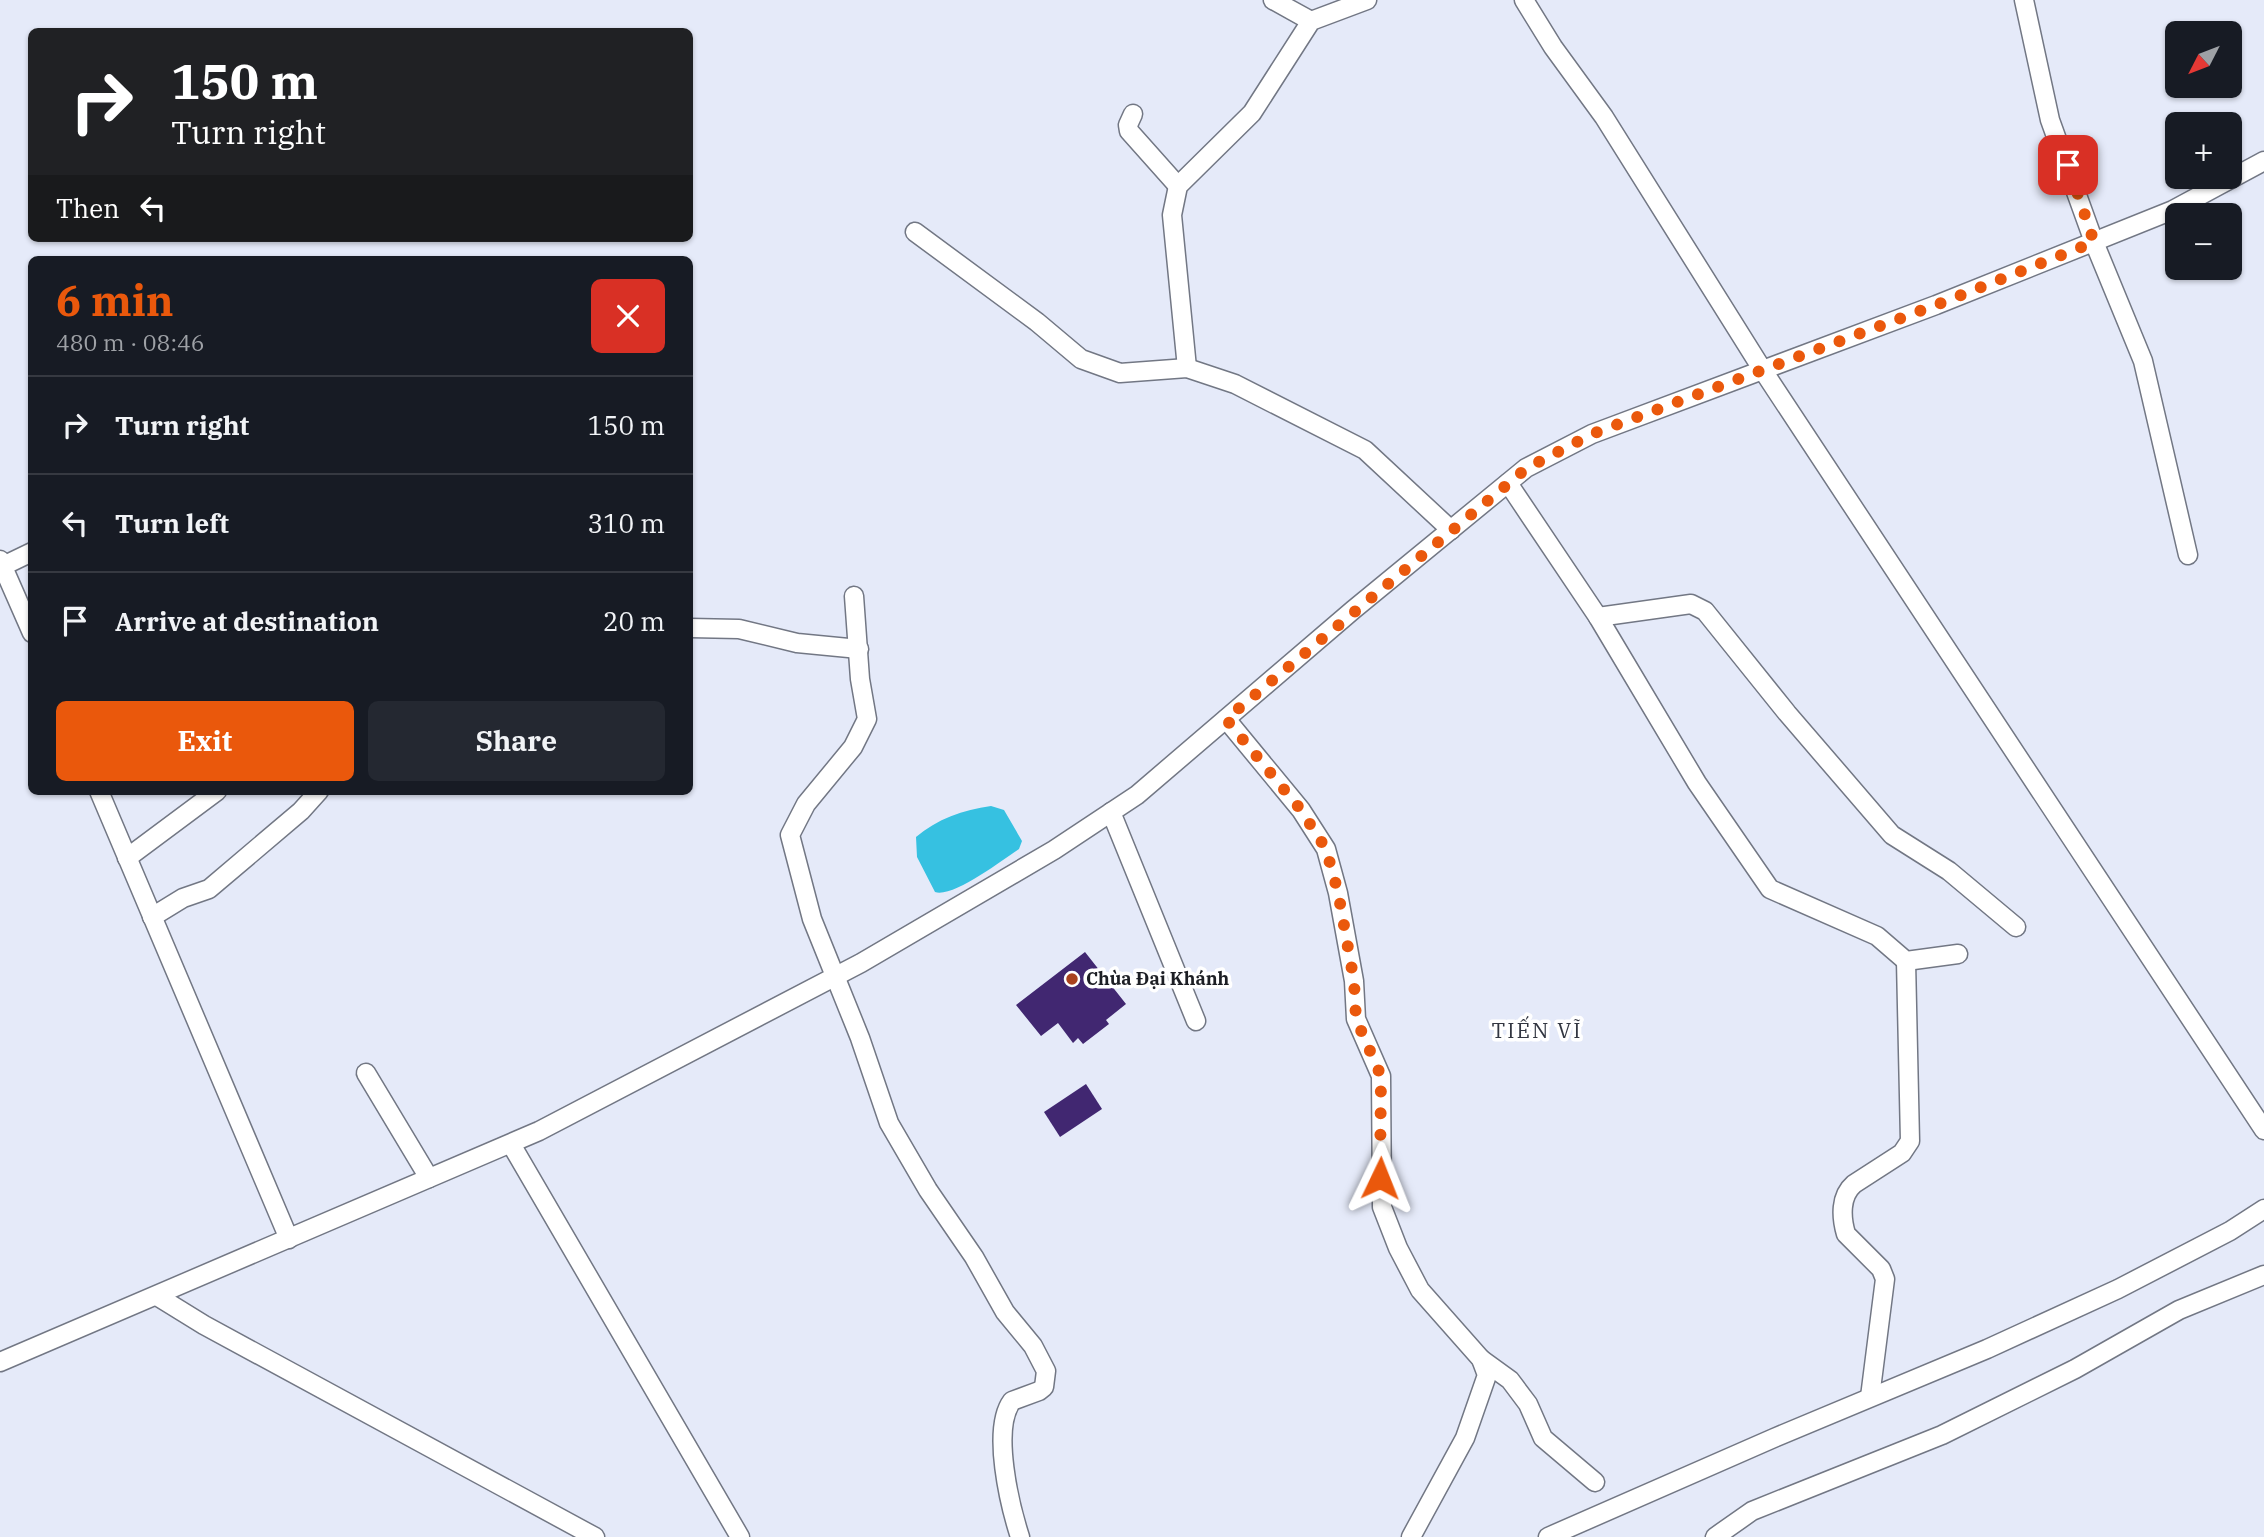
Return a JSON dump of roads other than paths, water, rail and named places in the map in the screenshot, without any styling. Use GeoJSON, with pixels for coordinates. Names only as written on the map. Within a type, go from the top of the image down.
{"type":"FeatureCollection","features":[{"type":"Feature","properties":{"kind":"street"},"geometry":{"type":"LineString","coordinates":[[1273,0],[1311,21]]}},
{"type":"Feature","properties":{"kind":"street"},"geometry":{"type":"LineString","coordinates":[[1187,368],[1172,215],[1178,186],[1252,113],[1311,21],[1367,0]]}},
{"type":"Feature","properties":{"kind":"street"},"geometry":{"type":"LineString","coordinates":[[1524,0],[1553,47],[1604,117],[1762,369],[2264,1130]]}},
{"type":"Feature","properties":{"kind":"street"},"geometry":{"type":"LineString","coordinates":[[2024,0],[2050,120],[2094,242],[2143,361],[2188,555]]}},
{"type":"Feature","properties":{"kind":"street"},"geometry":{"type":"LineString","coordinates":[[1133,114],[1128,124],[1129,131],[1178,186]]}},
{"type":"Feature","properties":{"kind":"street"},"geometry":{"type":"LineString","coordinates":[[0,1362],[539,1131],[834,976],[1054,850],[1138,795],[1527,468],[1592,434],[2173,210],[2264,161]]}},
{"type":"Feature","properties":{"kind":"street"},"geometry":{"type":"LineString","coordinates":[[915,232],[1026,313],[1081,359],[1120,373],[1187,368],[1235,384],[1365,450],[1451,530]]}},
{"type":"Feature","properties":{"kind":"street"},"geometry":{"type":"LineString","coordinates":[[1508,483],[1598,617],[1697,783],[1770,889],[1877,936],[1906,961],[1910,1141],[1902,1153],[1847,1190],[1843,1201],[1846,1234],[1881,1269],[1885,1279],[1870,1397]]}},
{"type":"Feature","properties":{"kind":"street"},"geometry":{"type":"LineString","coordinates":[[28,553],[1,563],[28,624]]}},
{"type":"Feature","properties":{"kind":"street"},"geometry":{"type":"LineString","coordinates":[[854,596],[860,680],[867,719],[853,747],[806,804],[790,835],[812,919],[860,1038],[889,1123],[928,1190],[974,1257],[1005,1312],[1032,1346],[1046,1371],[1044,1387],[1012,1401],[1004,1418],[1004,1472],[1007,1495],[1020,1537]]}},
{"type":"Feature","properties":{"kind":"street"},"geometry":{"type":"LineString","coordinates":[[1598,617],[1691,604],[1705,611],[1787,713],[1892,835],[1949,871],[2016,927]]}},
{"type":"Feature","properties":{"kind":"street"},"geometry":{"type":"LineString","coordinates":[[693,628],[739,629],[797,643],[859,649]]}},
{"type":"Feature","properties":{"kind":"street"},"geometry":{"type":"LineString","coordinates":[[1226,719],[1301,810],[1326,849],[1338,892],[1354,981],[1356,1019],[1381,1076],[1382,1207],[1398,1248],[1420,1290],[1481,1359],[1510,1380],[1528,1404],[1543,1438],[1595,1482]]}},
{"type":"Feature","properties":{"kind":"street"},"geometry":{"type":"LineString","coordinates":[[101,795],[289,1239]]}},
{"type":"Feature","properties":{"kind":"street"},"geometry":{"type":"LineString","coordinates":[[127,858],[212,795]]}},
{"type":"Feature","properties":{"kind":"street"},"geometry":{"type":"LineString","coordinates":[[152,917],[183,898],[209,889],[301,811],[315,795]]}},
{"type":"Feature","properties":{"kind":"street"},"geometry":{"type":"LineString","coordinates":[[1111,812],[1196,1021]]}},
{"type":"Feature","properties":{"kind":"street"},"geometry":{"type":"LineString","coordinates":[[1906,961],[1958,954]]}},
{"type":"Feature","properties":{"kind":"street"},"geometry":{"type":"LineString","coordinates":[[366,1073],[429,1178]]}},
{"type":"Feature","properties":{"kind":"street"},"geometry":{"type":"LineString","coordinates":[[510,1144],[740,1537]]}},
{"type":"Feature","properties":{"kind":"street"},"geometry":{"type":"LineString","coordinates":[[1548,1537],[1987,1349],[2118,1289],[2230,1231],[2264,1209]]}},
{"type":"Feature","properties":{"kind":"street"},"geometry":{"type":"LineString","coordinates":[[1715,1537],[1752,1511],[1942,1436],[2076,1369],[2179,1310],[2264,1275]]}},
{"type":"Feature","properties":{"kind":"street"},"geometry":{"type":"LineString","coordinates":[[157,1296],[204,1325],[595,1537]]}},
{"type":"Feature","properties":{"kind":"street"},"geometry":{"type":"LineString","coordinates":[[1411,1537],[1465,1438],[1487,1375],[1481,1359]]}},
{"type":"Feature","properties":{"kind":"water"},"geometry":{"type":"Polygon","coordinates":[[[991,806],[1004,810],[1022,841],[1019,849],[965,884],[935,892],[917,857],[916,837],[951,816],[991,806]]]}},
{"type":"Feature","properties":{"kind":"place","name":"Chùa Đại Khánh"},"geometry":{"type":"Point","coordinates":[1072,979]}},
{"type":"Feature","properties":{"kind":"district","name":"TIẾN VĨ"},"geometry":{"type":"Point","coordinates":[1537,1031]}}]}
